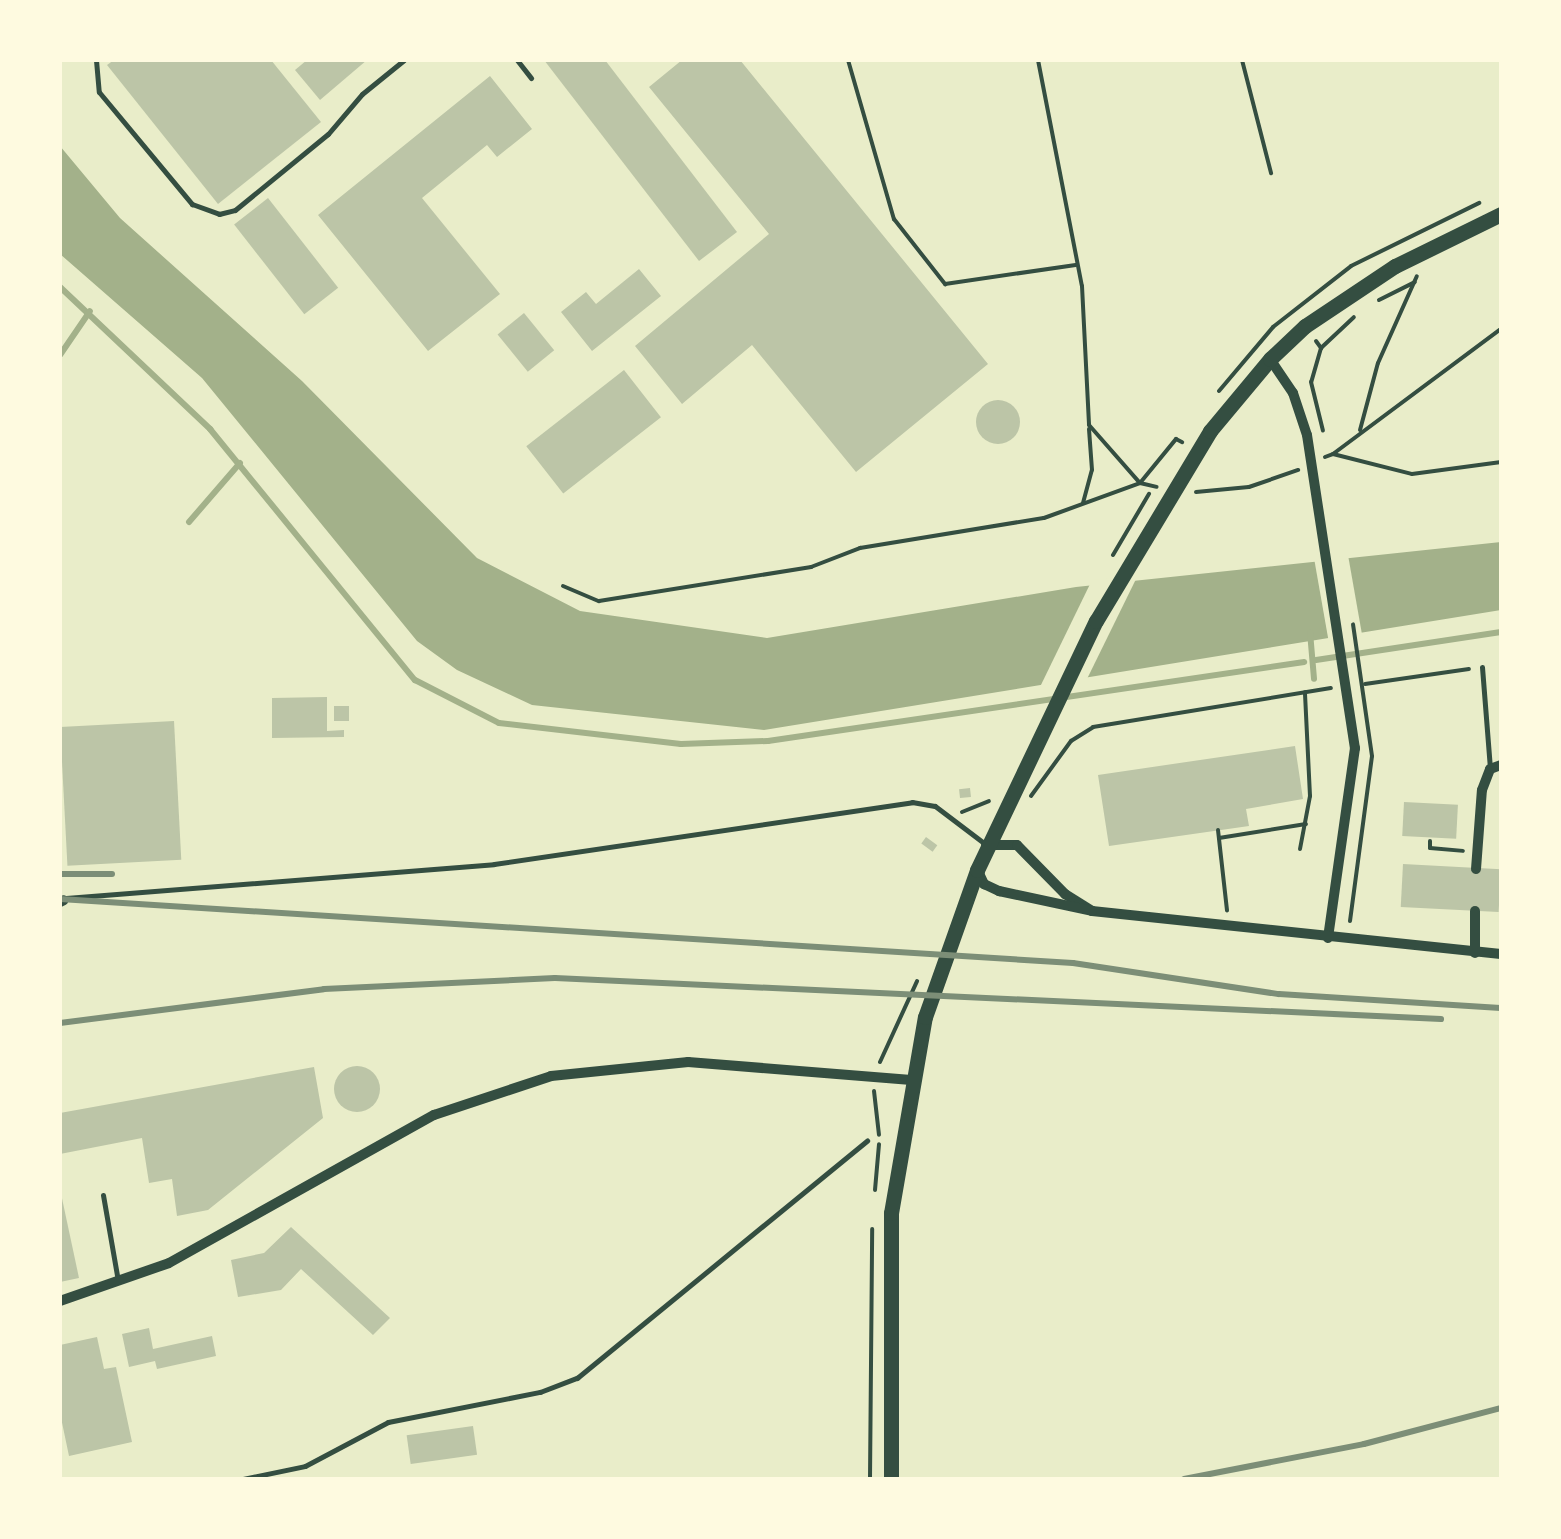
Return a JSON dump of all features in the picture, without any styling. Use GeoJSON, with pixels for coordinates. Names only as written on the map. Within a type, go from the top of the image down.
{"type":"FeatureCollection","features":[{"type":"Feature","properties":{"kind":"main road"},"geometry":{"type":"LineString","coordinates":[[891,1479],[889,1260],[911,1080],[938,972],[978,870],[1096,621],[1192,458],[1270,359],[1306,326],[1413,256],[1501,214]]}},
{"type":"Feature","properties":{"kind":"street"},"geometry":{"type":"LineString","coordinates":[[1270,359],[1293,393],[1307,434],[1354,740],[1328,938]]}},
{"type":"Feature","properties":{"kind":"street"},"geometry":{"type":"LineString","coordinates":[[1476,870],[1482,790],[1496,767]]}},
{"type":"Feature","properties":{"kind":"street"},"geometry":{"type":"LineString","coordinates":[[1092,911],[1065,894],[1016,844],[986,845],[976,870],[984,884],[1092,911],[1501,954]]}},
{"type":"Feature","properties":{"kind":"street"},"geometry":{"type":"LineString","coordinates":[[1475,911],[1475,954]]}},
{"type":"Feature","properties":{"kind":"street"},"geometry":{"type":"LineString","coordinates":[[60,1301],[118,1284],[209,1242],[379,1141],[488,1094],[612,1066],[688,1062],[911,1080]]}},
{"type":"Feature","properties":{"kind":"lane"},"geometry":{"type":"LineString","coordinates":[[96,60],[99,92],[192,204],[219,214],[234,210],[328,134],[362,94],[404,60]]}},
{"type":"Feature","properties":{"kind":"lane"},"geometry":{"type":"LineString","coordinates":[[517,60],[531,78]]}},
{"type":"Feature","properties":{"kind":"lane"},"geometry":{"type":"LineString","coordinates":[[1482,667],[1496,767]]}},
{"type":"Feature","properties":{"kind":"lane"},"geometry":{"type":"LineString","coordinates":[[62,901],[80,892],[494,864],[912,802],[934,806],[986,845]]}},
{"type":"Feature","properties":{"kind":"lane"},"geometry":{"type":"LineString","coordinates":[[243,1479],[305,1466],[388,1422],[540,1392],[577,1378],[866,1141]]}},
{"type":"Feature","properties":{"kind":"lane"},"geometry":{"type":"LineString","coordinates":[[103,1195],[118,1284]]}},
{"type":"Feature","properties":{"kind":"path"},"geometry":{"type":"LineString","coordinates":[[848,60],[894,219],[945,284],[1077,264]]}},
{"type":"Feature","properties":{"kind":"path"},"geometry":{"type":"LineString","coordinates":[[1038,60],[1077,264],[1092,470],[1083,502]]}},
{"type":"Feature","properties":{"kind":"path"},"geometry":{"type":"LineString","coordinates":[[1242,60],[1271,172]]}},
{"type":"Feature","properties":{"kind":"path"},"geometry":{"type":"LineString","coordinates":[[1360,430],[1378,362],[1419,267]]}},
{"type":"Feature","properties":{"kind":"path"},"geometry":{"type":"LineString","coordinates":[[1322,422],[1312,382],[1321,348],[1352,318],[1415,282]]}},
{"type":"Feature","properties":{"kind":"path"},"geometry":{"type":"LineString","coordinates":[[1294,308],[1321,348]]}},
{"type":"Feature","properties":{"kind":"path"},"geometry":{"type":"LineString","coordinates":[[1190,492],[1249,487],[1333,454],[1360,430],[1501,329]]}},
{"type":"Feature","properties":{"kind":"path"},"geometry":{"type":"LineString","coordinates":[[1089,425],[1140,483],[1158,488]]}},
{"type":"Feature","properties":{"kind":"path"},"geometry":{"type":"LineString","coordinates":[[562,586],[599,600],[828,564],[878,544],[1044,518],[1140,483],[1176,439],[1184,442]]}},
{"type":"Feature","properties":{"kind":"path"},"geometry":{"type":"LineString","coordinates":[[1333,454],[1412,474],[1501,462]]}},
{"type":"Feature","properties":{"kind":"path"},"geometry":{"type":"LineString","coordinates":[[1071,742],[1106,723],[1482,667]]}},
{"type":"Feature","properties":{"kind":"path"},"geometry":{"type":"LineString","coordinates":[[1300,849],[1306,824],[1305,692]]}},
{"type":"Feature","properties":{"kind":"path"},"geometry":{"type":"LineString","coordinates":[[1348,940],[1371,738]]}},
{"type":"Feature","properties":{"kind":"path"},"geometry":{"type":"LineString","coordinates":[[1219,838],[1306,824]]}},
{"type":"Feature","properties":{"kind":"path"},"geometry":{"type":"LineString","coordinates":[[1218,830],[1228,905]]}},
{"type":"Feature","properties":{"kind":"path"},"geometry":{"type":"LineString","coordinates":[[1430,841],[1430,848],[1476,852]]}},
{"type":"Feature","properties":{"kind":"shaded area"},"geometry":{"type":"Polygon","coordinates":[[[60,146],[120,218],[302,381],[477,558],[580,611],[767,638],[1076,587],[1501,542],[1501,610],[764,730],[532,705],[457,670],[417,641],[202,378],[60,254],[60,146]]]}},
{"type":"Feature","properties":{"kind":"pier"},"geometry":{"type":"Polygon","coordinates":[[[1348,555],[1362,636],[1329,642],[1315,561],[1348,555]]]}},
{"type":"Feature","properties":{"kind":"pier"},"geometry":{"type":"Polygon","coordinates":[[[1138,575],[1086,681],[1039,689],[1092,580],[1138,575]]]}},
{"type":"Feature","properties":{"kind":"building"},"geometry":{"type":"Polygon","coordinates":[[[114,60],[271,60],[321,122],[218,204],[107,65],[114,60]]]}},
{"type":"Feature","properties":{"kind":"building"},"geometry":{"type":"Polygon","coordinates":[[[307,60],[367,60],[320,100],[295,70],[307,60]]]}},
{"type":"Feature","properties":{"kind":"building"},"geometry":{"type":"Polygon","coordinates":[[[544,60],[605,60],[737,232],[699,261],[544,60]]]}},
{"type":"Feature","properties":{"kind":"building"},"geometry":{"type":"Polygon","coordinates":[[[682,60],[740,60],[988,364],[856,472],[752,345],[682,404],[635,346],[769,234],[649,87],[682,60]]]}},
{"type":"Feature","properties":{"kind":"building"},"geometry":{"type":"Polygon","coordinates":[[[490,76],[532,129],[497,157],[487,145],[422,198],[500,294],[428,351],[318,215],[490,76]]]}},
{"type":"Feature","properties":{"kind":"building"},"geometry":{"type":"Polygon","coordinates":[[[268,198],[338,288],[304,314],[234,224],[268,198]]]}},
{"type":"Feature","properties":{"kind":"building"},"geometry":{"type":"Polygon","coordinates":[[[639,269],[661,296],[592,351],[561,312],[586,292],[596,304],[639,269]]]}},
{"type":"Feature","properties":{"kind":"building"},"geometry":{"type":"Polygon","coordinates":[[[524,313],[554,350],[528,372],[498,334],[524,313]]]}},
{"type":"Feature","properties":{"kind":"building"},"geometry":{"type":"Polygon","coordinates":[[[624,370],[661,417],[563,494],[526,446],[624,370]]]}},
{"type":"Feature","properties":{"kind":"building"},"geometry":{"type":"Polygon","coordinates":[[[998,400],[1014,406],[1020,422],[1014,438],[998,444],[982,438],[976,422],[982,406],[998,400]]]}},
{"type":"Feature","properties":{"kind":"building"},"geometry":{"type":"Polygon","coordinates":[[[327,697],[327,731],[344,730],[344,737],[272,738],[272,698],[327,697]]]}},
{"type":"Feature","properties":{"kind":"building"},"geometry":{"type":"Polygon","coordinates":[[[334,706],[349,706],[349,721],[334,721],[334,706]]]}},
{"type":"Feature","properties":{"kind":"building"},"geometry":{"type":"Polygon","coordinates":[[[174,721],[181,860],[67,866],[60,727],[174,721]]]}},
{"type":"Feature","properties":{"kind":"building"},"geometry":{"type":"Polygon","coordinates":[[[1295,746],[1303,799],[1246,809],[1249,826],[1109,846],[1098,775],[1295,746]]]}},
{"type":"Feature","properties":{"kind":"building"},"geometry":{"type":"Polygon","coordinates":[[[970,788],[971,797],[960,798],[959,789],[970,788]]]}},
{"type":"Feature","properties":{"kind":"building"},"geometry":{"type":"Polygon","coordinates":[[[1404,802],[1458,805],[1456,839],[1402,836],[1404,802]]]}},
{"type":"Feature","properties":{"kind":"building"},"geometry":{"type":"Polygon","coordinates":[[[926,837],[937,845],[933,852],[921,843],[926,837]]]}},
{"type":"Feature","properties":{"kind":"building"},"geometry":{"type":"Polygon","coordinates":[[[1403,864],[1501,869],[1499,912],[1401,907],[1403,864]]]}},
{"type":"Feature","properties":{"kind":"building"},"geometry":{"type":"Polygon","coordinates":[[[357,1066],[373,1073],[380,1089],[373,1105],[357,1112],[341,1105],[334,1089],[341,1073],[357,1066]]]}},
{"type":"Feature","properties":{"kind":"building"},"geometry":{"type":"Polygon","coordinates":[[[314,1067],[323,1118],[208,1210],[177,1216],[172,1179],[149,1183],[142,1138],[60,1154],[60,1113],[314,1067]]]}},
{"type":"Feature","properties":{"kind":"building"},"geometry":{"type":"Polygon","coordinates":[[[60,1189],[79,1278],[60,1282],[60,1189]]]}},
{"type":"Feature","properties":{"kind":"building"},"geometry":{"type":"Polygon","coordinates":[[[291,1227],[390,1318],[373,1335],[301,1269],[281,1290],[238,1297],[231,1260],[264,1253],[291,1227]]]}},
{"type":"Feature","properties":{"kind":"building"},"geometry":{"type":"Polygon","coordinates":[[[149,1328],[153,1349],[212,1336],[216,1356],[157,1369],[155,1361],[129,1367],[122,1334],[149,1328]]]}},
{"type":"Feature","properties":{"kind":"building"},"geometry":{"type":"Polygon","coordinates":[[[97,1337],[104,1369],[116,1367],[132,1442],[69,1456],[60,1413],[60,1345],[97,1337]]]}},
{"type":"Feature","properties":{"kind":"building"},"geometry":{"type":"Polygon","coordinates":[[[473,1426],[477,1455],[411,1464],[407,1435],[473,1426]]]}},
{"type":"Feature","properties":{"kind":"waterway"},"geometry":{"type":"LineString","coordinates":[[60,287],[210,429],[415,680],[499,723],[681,744],[768,741],[1304,662]]}},
{"type":"Feature","properties":{"kind":"waterway"},"geometry":{"type":"LineString","coordinates":[[60,355],[90,311]]}},
{"type":"Feature","properties":{"kind":"waterway"},"geometry":{"type":"LineString","coordinates":[[189,522],[240,463]]}},
{"type":"Feature","properties":{"kind":"waterway"},"geometry":{"type":"LineString","coordinates":[[1310,632],[1314,679]]}},
{"type":"Feature","properties":{"kind":"waterway"},"geometry":{"type":"LineString","coordinates":[[1316,660],[1501,632]]}},
{"type":"Feature","properties":{"kind":"railway"},"geometry":{"type":"LineString","coordinates":[[60,874],[112,874]]}},
{"type":"Feature","properties":{"kind":"railway"},"geometry":{"type":"LineString","coordinates":[[60,899],[1073,963],[1279,994],[1501,1008]]}},
{"type":"Feature","properties":{"kind":"railway"},"geometry":{"type":"LineString","coordinates":[[60,1023],[324,989],[555,978],[1441,1019]]}},
{"type":"Feature","properties":{"kind":"railway"},"geometry":{"type":"LineString","coordinates":[[1184,1479],[1364,1444],[1501,1408]]}}]}
